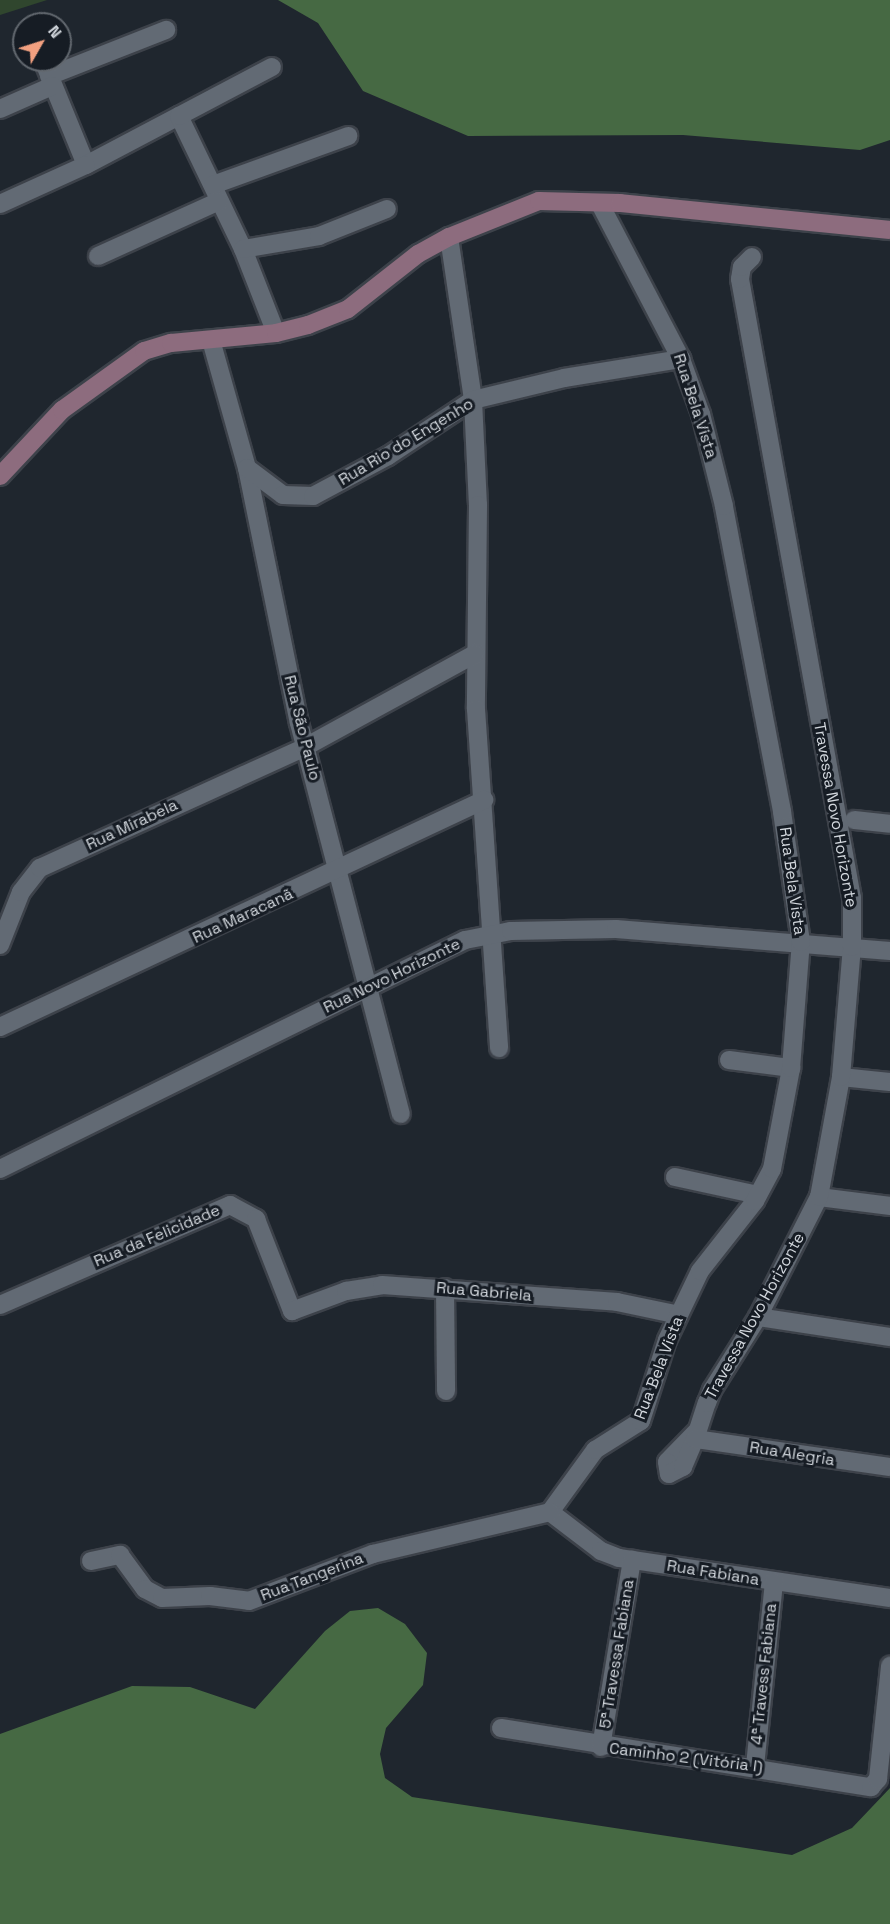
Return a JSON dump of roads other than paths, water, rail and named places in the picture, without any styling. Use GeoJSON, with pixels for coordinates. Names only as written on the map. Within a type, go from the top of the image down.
{"type":"FeatureCollection","features":[{"type":"Feature","properties":{"kind":"main road"},"geometry":{"type":"LineString","coordinates":[[0,476],[62,410],[116,366],[171,343],[276,333],[348,309],[418,254],[449,237],[538,201],[620,203],[890,230]]}},
{"type":"Feature","properties":{"kind":"street"},"geometry":{"type":"LineString","coordinates":[[0,109],[48,74],[166,30]]}},
{"type":"Feature","properties":{"kind":"street"},"geometry":{"type":"LineString","coordinates":[[0,204],[86,165],[273,67]]}},
{"type":"Feature","properties":{"kind":"street"},"geometry":{"type":"LineString","coordinates":[[48,74],[86,165]]}},
{"type":"Feature","properties":{"kind":"street"},"geometry":{"type":"LineString","coordinates":[[179,116],[243,249],[276,333]]}},
{"type":"Feature","properties":{"kind":"street"},"geometry":{"type":"LineString","coordinates":[[98,256],[216,193],[348,136]]}},
{"type":"Feature","properties":{"kind":"street","name":"Rua Bela Vista"},"geometry":{"type":"LineString","coordinates":[[550,1512],[595,1450],[641,1421],[680,1314],[700,1271],[759,1195],[772,1169],[791,1068],[801,942],[782,811],[724,506],[681,359],[600,204]]}},
{"type":"Feature","properties":{"kind":"street"},"geometry":{"type":"LineString","coordinates":[[243,249],[319,236],[387,209]]}},
{"type":"Feature","properties":{"kind":"street"},"geometry":{"type":"LineString","coordinates":[[449,237],[473,400],[478,505],[475,654],[499,1048]]}},
{"type":"Feature","properties":{"kind":"street","name":"Travessa Novo Horizonte"},"geometry":{"type":"LineString","coordinates":[[665,1468],[671,1475],[680,1471],[718,1379],[758,1317],[819,1197],[841,1077],[852,947],[852,898],[740,279],[742,267],[752,257]]}},
{"type":"Feature","properties":{"kind":"street","name":"Rua São Paulo"},"geometry":{"type":"LineString","coordinates":[[211,340],[247,468],[305,747],[340,870],[402,1114]]}},
{"type":"Feature","properties":{"kind":"street","name":"Rua Rio do Engenho"},"geometry":{"type":"LineString","coordinates":[[247,468],[283,495],[313,496],[388,456],[473,400],[564,378],[681,359]]}},
{"type":"Feature","properties":{"kind":"street","name":"Rua Mirabela"},"geometry":{"type":"LineString","coordinates":[[0,945],[21,892],[40,868],[305,747],[475,654]]}},
{"type":"Feature","properties":{"kind":"street","name":"Rua Maracanã"},"geometry":{"type":"LineString","coordinates":[[0,1027],[340,870],[484,800]]}},
{"type":"Feature","properties":{"kind":"street"},"geometry":{"type":"LineString","coordinates":[[854,820],[890,824]]}},
{"type":"Feature","properties":{"kind":"street","name":"Rua Novo Horizonte"},"geometry":{"type":"LineString","coordinates":[[0,1169],[465,940],[492,933],[616,929],[801,942],[890,951]]}},
{"type":"Feature","properties":{"kind":"street"},"geometry":{"type":"LineString","coordinates":[[729,1060],[791,1068]]}},
{"type":"Feature","properties":{"kind":"street"},"geometry":{"type":"LineString","coordinates":[[841,1077],[890,1082]]}},
{"type":"Feature","properties":{"kind":"street"},"geometry":{"type":"LineString","coordinates":[[675,1177],[759,1195]]}},
{"type":"Feature","properties":{"kind":"street"},"geometry":{"type":"LineString","coordinates":[[819,1197],[890,1206]]}},
{"type":"Feature","properties":{"kind":"street","name":"Rua da Felicidade"},"geometry":{"type":"LineString","coordinates":[[0,1305],[230,1205],[256,1219],[291,1311]]}},
{"type":"Feature","properties":{"kind":"street","name":"Rua Gabriela"},"geometry":{"type":"LineString","coordinates":[[291,1311],[365,1287],[445,1288],[617,1302],[680,1314]]}},
{"type":"Feature","properties":{"kind":"street"},"geometry":{"type":"LineString","coordinates":[[445,1288],[446,1391]]}},
{"type":"Feature","properties":{"kind":"street"},"geometry":{"type":"LineString","coordinates":[[758,1317],[890,1337]]}},
{"type":"Feature","properties":{"kind":"street","name":"Rua Alegria"},"geometry":{"type":"LineString","coordinates":[[696,1435],[890,1467]]}},
{"type":"Feature","properties":{"kind":"street","name":"Rua Fabiana"},"geometry":{"type":"LineString","coordinates":[[550,1512],[602,1551],[632,1560],[890,1598]]}},
{"type":"Feature","properties":{"kind":"street","name":"Rua Tangerina"},"geometry":{"type":"LineString","coordinates":[[91,1561],[120,1555],[145,1589],[162,1598],[210,1596],[249,1601],[373,1554],[550,1512]]}},
{"type":"Feature","properties":{"kind":"street","name":"5ª Travessa Fabiana"},"geometry":{"type":"LineString","coordinates":[[601,1747],[632,1560]]}},
{"type":"Feature","properties":{"kind":"street","name":"4ª Travess Fabiana"},"geometry":{"type":"LineString","coordinates":[[755,1766],[774,1582]]}},
{"type":"Feature","properties":{"kind":"street","name":"Caminho 2 (Vitória I)"},"geometry":{"type":"LineString","coordinates":[[501,1728],[601,1747],[755,1766],[871,1787],[878,1779],[890,1666]]}}]}
